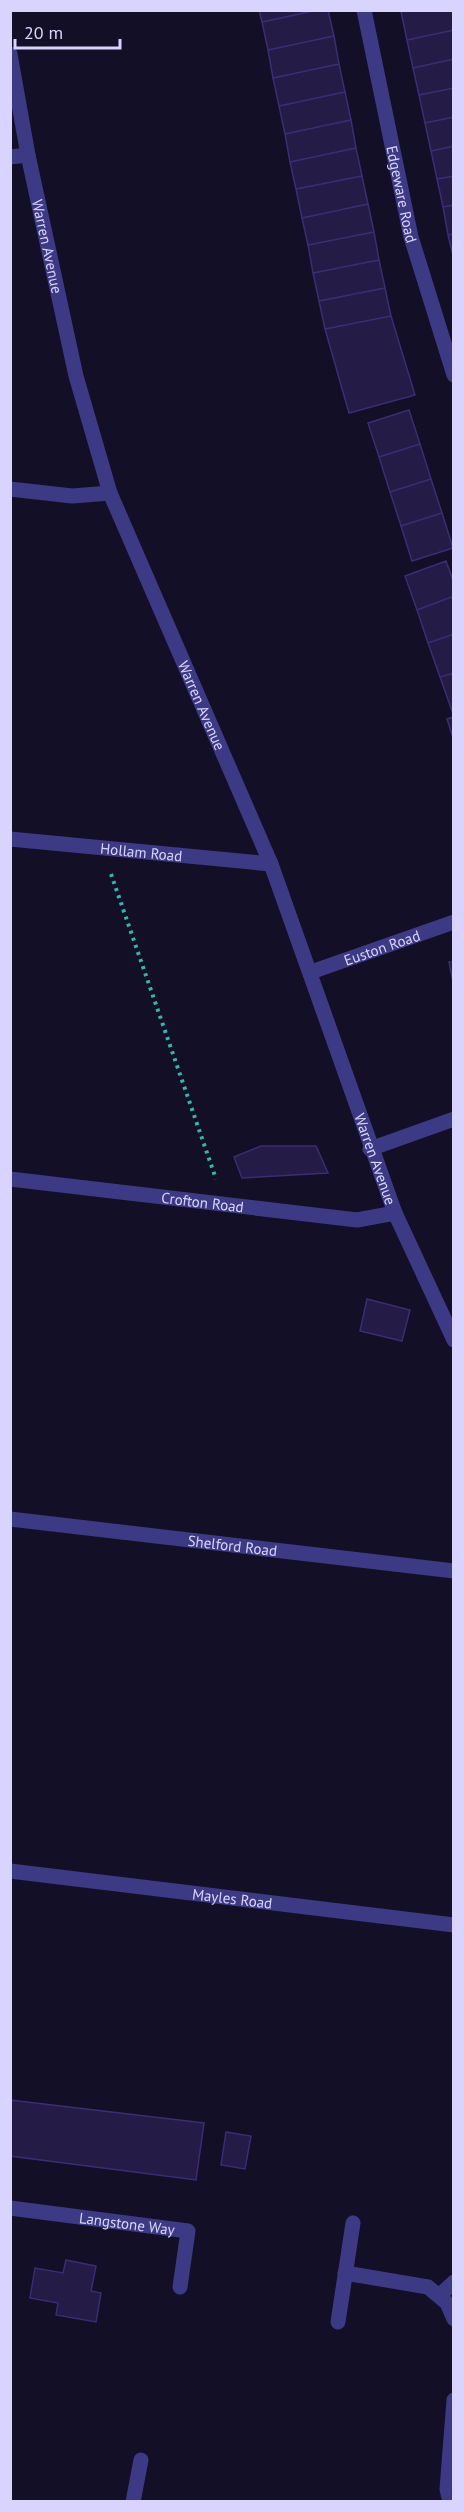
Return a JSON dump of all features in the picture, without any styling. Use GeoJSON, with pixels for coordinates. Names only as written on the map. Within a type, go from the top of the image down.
{"type":"FeatureCollection","features":[{"type":"Feature","properties":{"kind":"street","name":"Edgeware Road"},"geometry":{"type":"LineString","coordinates":[[364,10],[411,237],[453,375]]}},
{"type":"Feature","properties":{"kind":"street","name":"Warren Avenue"},"geometry":{"type":"LineString","coordinates":[[10,54],[28,155],[76,375],[110,493],[271,864],[311,972],[370,1149],[395,1213],[453,1340]]}},
{"type":"Feature","properties":{"kind":"street"},"geometry":{"type":"LineString","coordinates":[[10,157],[28,155]]}},
{"type":"Feature","properties":{"kind":"street"},"geometry":{"type":"LineString","coordinates":[[10,489],[72,496],[110,493]]}},
{"type":"Feature","properties":{"kind":"street","name":"Hollam Road"},"geometry":{"type":"LineString","coordinates":[[10,839],[104,850],[271,864]]}},
{"type":"Feature","properties":{"kind":"street","name":"Euston Road"},"geometry":{"type":"LineString","coordinates":[[311,972],[453,922]]}},
{"type":"Feature","properties":{"kind":"street"},"geometry":{"type":"LineString","coordinates":[[370,1149],[453,1119]]}},
{"type":"Feature","properties":{"kind":"street","name":"Crofton Road"},"geometry":{"type":"LineString","coordinates":[[10,1179],[357,1220],[395,1213]]}},
{"type":"Feature","properties":{"kind":"street","name":"Shelford Road"},"geometry":{"type":"LineString","coordinates":[[10,1519],[453,1571]]}},
{"type":"Feature","properties":{"kind":"street","name":"Mayles Road"},"geometry":{"type":"LineString","coordinates":[[10,1871],[453,1926]]}},
{"type":"Feature","properties":{"kind":"street","name":"Langstone Way"},"geometry":{"type":"LineString","coordinates":[[10,2208],[188,2231],[180,2287]]}},
{"type":"Feature","properties":{"kind":"street"},"geometry":{"type":"LineString","coordinates":[[338,2322],[353,2223]]}},
{"type":"Feature","properties":{"kind":"street"},"geometry":{"type":"LineString","coordinates":[[345,2273],[428,2287],[447,2303],[453,2319]]}},
{"type":"Feature","properties":{"kind":"street"},"geometry":{"type":"LineString","coordinates":[[439,2296],[453,2282]]}},
{"type":"Feature","properties":{"kind":"street"},"geometry":{"type":"LineString","coordinates":[[450,2502],[447,2489],[453,2400]]}},
{"type":"Feature","properties":{"kind":"street"},"geometry":{"type":"LineString","coordinates":[[134,2502],[141,2460]]}},
{"type":"Feature","properties":{"kind":"path"},"geometry":{"type":"LineString","coordinates":[[104,850],[224,1203]]}},
{"type":"Feature","properties":{"kind":"building"},"geometry":{"type":"Polygon","coordinates":[[[259,10],[318,10],[262,22],[259,10]]]}},
{"type":"Feature","properties":{"kind":"building"},"geometry":{"type":"Polygon","coordinates":[[[328,10],[334,36],[268,50],[262,22],[328,10]]]}},
{"type":"Feature","properties":{"kind":"building"},"geometry":{"type":"Polygon","coordinates":[[[454,10],[454,30],[407,40],[401,12],[454,10]]]}},
{"type":"Feature","properties":{"kind":"building"},"geometry":{"type":"Polygon","coordinates":[[[454,30],[454,59],[413,68],[407,40],[454,30]]]}},
{"type":"Feature","properties":{"kind":"building"},"geometry":{"type":"Polygon","coordinates":[[[334,36],[339,64],[273,78],[268,50],[334,36]]]}},
{"type":"Feature","properties":{"kind":"building"},"geometry":{"type":"Polygon","coordinates":[[[454,59],[454,88],[419,95],[413,68],[454,59]]]}},
{"type":"Feature","properties":{"kind":"building"},"geometry":{"type":"Polygon","coordinates":[[[339,64],[345,92],[279,106],[273,78],[339,64]]]}},
{"type":"Feature","properties":{"kind":"building"},"geometry":{"type":"Polygon","coordinates":[[[454,88],[454,117],[425,123],[419,95],[454,88]]]}},
{"type":"Feature","properties":{"kind":"building"},"geometry":{"type":"Polygon","coordinates":[[[345,92],[351,120],[285,134],[279,106],[345,92]]]}},
{"type":"Feature","properties":{"kind":"building"},"geometry":{"type":"Polygon","coordinates":[[[454,117],[454,146],[431,151],[425,123],[454,117]]]}},
{"type":"Feature","properties":{"kind":"building"},"geometry":{"type":"Polygon","coordinates":[[[351,120],[356,148],[290,162],[285,134],[351,120]]]}},
{"type":"Feature","properties":{"kind":"building"},"geometry":{"type":"Polygon","coordinates":[[[454,146],[454,176],[437,179],[431,151],[454,146]]]}},
{"type":"Feature","properties":{"kind":"building"},"geometry":{"type":"Polygon","coordinates":[[[356,148],[362,176],[296,189],[290,162],[356,148]]]}},
{"type":"Feature","properties":{"kind":"building"},"geometry":{"type":"Polygon","coordinates":[[[362,176],[368,204],[302,218],[296,189],[362,176]]]}},
{"type":"Feature","properties":{"kind":"building"},"geometry":{"type":"Polygon","coordinates":[[[454,176],[454,205],[443,207],[437,179],[454,176]]]}},
{"type":"Feature","properties":{"kind":"building"},"geometry":{"type":"Polygon","coordinates":[[[368,204],[374,232],[308,245],[302,218],[368,204]]]}},
{"type":"Feature","properties":{"kind":"building"},"geometry":{"type":"Polygon","coordinates":[[[454,205],[454,234],[448,235],[443,207],[454,205]]]}},
{"type":"Feature","properties":{"kind":"building"},"geometry":{"type":"Polygon","coordinates":[[[374,232],[379,260],[313,273],[308,245],[374,232]]]}},
{"type":"Feature","properties":{"kind":"building"},"geometry":{"type":"Polygon","coordinates":[[[454,234],[454,259],[448,235],[454,234]]]}},
{"type":"Feature","properties":{"kind":"building"},"geometry":{"type":"Polygon","coordinates":[[[379,260],[385,288],[319,301],[313,273],[379,260]]]}},
{"type":"Feature","properties":{"kind":"building"},"geometry":{"type":"Polygon","coordinates":[[[385,288],[391,316],[325,329],[319,301],[385,288]]]}},
{"type":"Feature","properties":{"kind":"building"},"geometry":{"type":"Polygon","coordinates":[[[391,316],[415,395],[349,413],[325,329],[391,316]]]}},
{"type":"Feature","properties":{"kind":"building"},"geometry":{"type":"Polygon","coordinates":[[[409,410],[420,444],[379,457],[368,423],[409,410]]]}},
{"type":"Feature","properties":{"kind":"building"},"geometry":{"type":"Polygon","coordinates":[[[420,444],[431,479],[390,492],[379,457],[420,444]]]}},
{"type":"Feature","properties":{"kind":"building"},"geometry":{"type":"Polygon","coordinates":[[[431,479],[442,513],[401,526],[390,492],[431,479]]]}},
{"type":"Feature","properties":{"kind":"building"},"geometry":{"type":"Polygon","coordinates":[[[442,513],[453,548],[412,561],[401,526],[442,513]]]}},
{"type":"Feature","properties":{"kind":"building"},"geometry":{"type":"Polygon","coordinates":[[[446,561],[454,583],[454,596],[417,610],[405,576],[446,561]]]}},
{"type":"Feature","properties":{"kind":"building"},"geometry":{"type":"Polygon","coordinates":[[[454,596],[454,634],[428,643],[417,610],[454,596]]]}},
{"type":"Feature","properties":{"kind":"building"},"geometry":{"type":"Polygon","coordinates":[[[454,634],[454,673],[440,677],[428,643],[454,634]]]}},
{"type":"Feature","properties":{"kind":"building"},"geometry":{"type":"Polygon","coordinates":[[[454,673],[454,710],[452,711],[440,677],[454,673]]]}},
{"type":"Feature","properties":{"kind":"building"},"geometry":{"type":"Polygon","coordinates":[[[454,717],[454,741],[447,719],[454,717]]]}},
{"type":"Feature","properties":{"kind":"building"},"geometry":{"type":"Polygon","coordinates":[[[449,962],[454,962],[454,987],[449,962]]]}},
{"type":"Feature","properties":{"kind":"building"},"geometry":{"type":"Polygon","coordinates":[[[261,1146],[316,1146],[328,1173],[242,1178],[234,1157],[261,1146]]]}},
{"type":"Feature","properties":{"kind":"building"},"geometry":{"type":"Polygon","coordinates":[[[367,1299],[410,1310],[402,1341],[360,1331],[367,1299]]]}},
{"type":"Feature","properties":{"kind":"building"},"geometry":{"type":"Polygon","coordinates":[[[10,2100],[204,2123],[196,2180],[10,2156],[10,2100]]]}},
{"type":"Feature","properties":{"kind":"building"},"geometry":{"type":"Polygon","coordinates":[[[226,2132],[251,2136],[245,2169],[221,2165],[226,2132]]]}},
{"type":"Feature","properties":{"kind":"building"},"geometry":{"type":"Polygon","coordinates":[[[66,2260],[96,2266],[91,2291],[101,2293],[96,2322],[56,2315],[58,2303],[30,2298],[35,2268],[63,2273],[66,2260]]]}}]}
